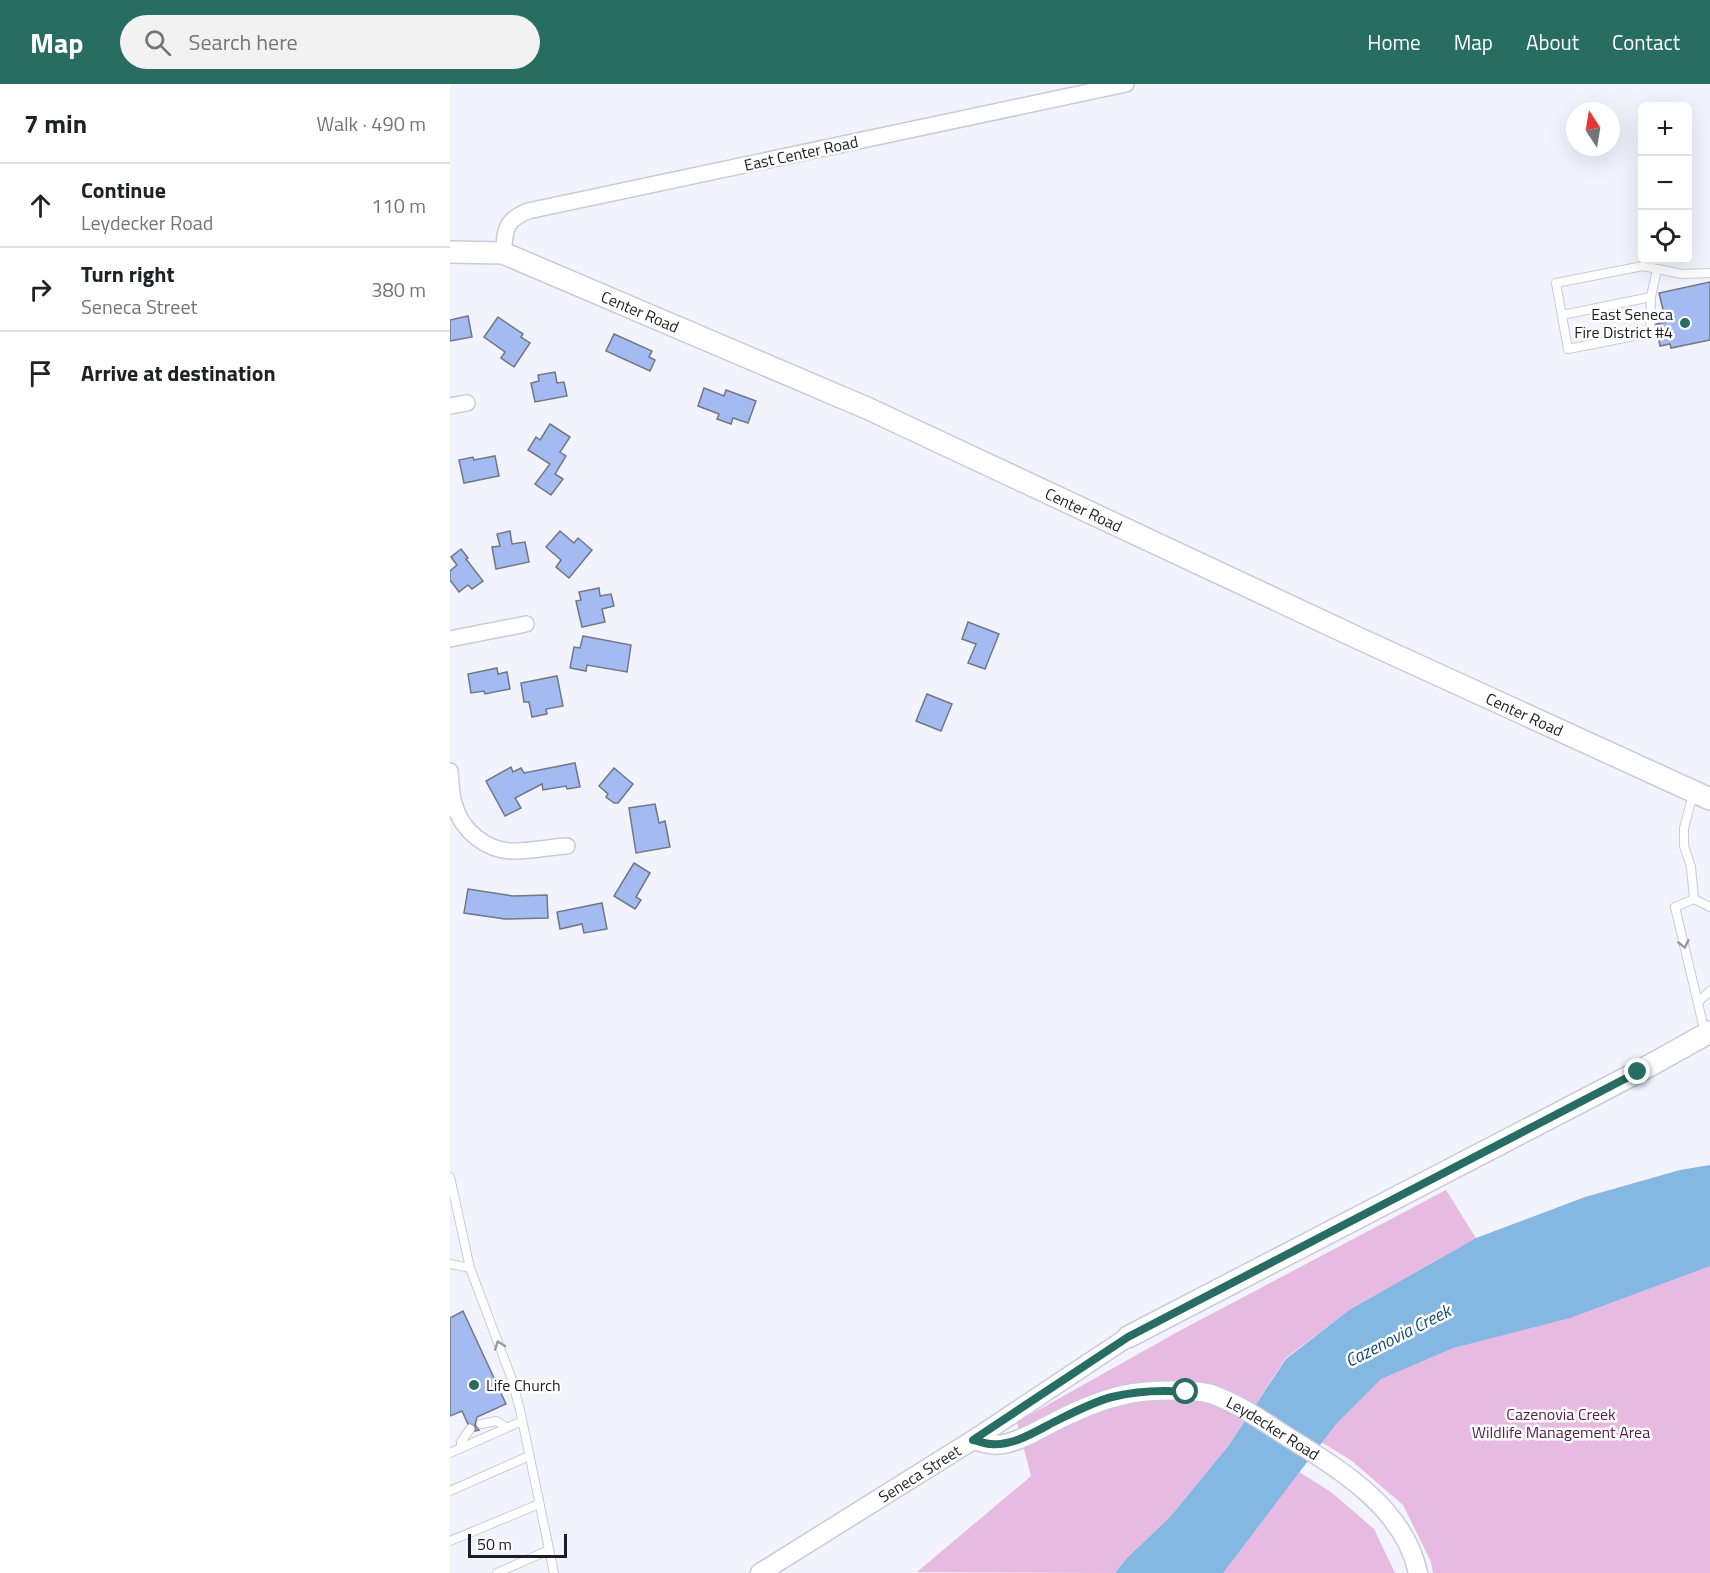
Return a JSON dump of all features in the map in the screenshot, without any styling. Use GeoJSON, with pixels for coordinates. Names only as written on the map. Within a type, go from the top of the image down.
{"type":"FeatureCollection","features":[{"type":"Feature","properties":{"kind":"main road","name":"Center Road"},"geometry":{"type":"LineString","coordinates":[[450,252],[503,253],[868,409],[1351,635],[1702,795]]}},
{"type":"Feature","properties":{"kind":"main road","name":"Seneca Street"},"geometry":{"type":"LineString","coordinates":[[1128,1337],[1638,1072],[1708,1033]]}},
{"type":"Feature","properties":{"kind":"street","name":"East Center Road"},"geometry":{"type":"LineString","coordinates":[[503,253],[508,225],[514,216],[528,210],[1126,84]]}},
{"type":"Feature","properties":{"kind":"street"},"geometry":{"type":"LineString","coordinates":[[450,406],[468,403]]}},
{"type":"Feature","properties":{"kind":"street"},"geometry":{"type":"LineString","coordinates":[[450,639],[526,624]]}},
{"type":"Feature","properties":{"kind":"street"},"geometry":{"type":"LineString","coordinates":[[450,771],[454,803],[459,817],[466,828],[477,838],[488,845],[515,851],[567,846]]}},
{"type":"Feature","properties":{"kind":"street","name":"Seneca Street"},"geometry":{"type":"LineString","coordinates":[[760,1573],[973,1440],[1128,1337]]}},
{"type":"Feature","properties":{"kind":"street","name":"Leydecker Road"},"geometry":{"type":"LineString","coordinates":[[973,1440],[992,1444],[1011,1441],[1035,1432],[1087,1406],[1136,1392],[1161,1390],[1208,1393],[1232,1402],[1333,1466],[1366,1492],[1387,1512],[1402,1532],[1418,1573]]}},
{"type":"Feature","properties":{"kind":"lane"},"geometry":{"type":"LineString","coordinates":[[1657,269],[1651,297],[1650,333],[1568,349],[1556,283],[1643,266],[1682,274],[1710,273]]}},
{"type":"Feature","properties":{"kind":"lane"},"geometry":{"type":"LineString","coordinates":[[1562,315],[1651,297]]}},
{"type":"Feature","properties":{"kind":"lane"},"geometry":{"type":"LineString","coordinates":[[1694,898],[1690,867],[1684,846],[1684,828],[1702,795]]}},
{"type":"Feature","properties":{"kind":"lane"},"geometry":{"type":"LineString","coordinates":[[1694,898],[1710,907]]}},
{"type":"Feature","properties":{"kind":"lane"},"geometry":{"type":"LineString","coordinates":[[1694,898],[1675,907],[1698,1002],[1708,1033]]}},
{"type":"Feature","properties":{"kind":"lane"},"geometry":{"type":"LineString","coordinates":[[1698,1002],[1710,992]]}},
{"type":"Feature","properties":{"kind":"lane"},"geometry":{"type":"LineString","coordinates":[[450,1177],[470,1268],[512,1377],[554,1573]]}},
{"type":"Feature","properties":{"kind":"lane"},"geometry":{"type":"LineString","coordinates":[[450,1263],[470,1268]]}},
{"type":"Feature","properties":{"kind":"lane"},"geometry":{"type":"LineString","coordinates":[[450,1453],[522,1420]]}},
{"type":"Feature","properties":{"kind":"lane"},"geometry":{"type":"LineString","coordinates":[[481,1424],[496,1421],[507,1427]]}},
{"type":"Feature","properties":{"kind":"lane"},"geometry":{"type":"LineString","coordinates":[[461,1448],[465,1433],[470,1429]]}},
{"type":"Feature","properties":{"kind":"lane"},"geometry":{"type":"LineString","coordinates":[[450,1491],[529,1456]]}},
{"type":"Feature","properties":{"kind":"lane"},"geometry":{"type":"LineString","coordinates":[[450,1541],[539,1504]]}},
{"type":"Feature","properties":{"kind":"lane"},"geometry":{"type":"LineString","coordinates":[[497,1573],[549,1550]]}},
{"type":"Feature","properties":{"kind":"green space"},"geometry":{"type":"Polygon","coordinates":[[[1446,1190],[1476,1238],[1349,1310],[1286,1358],[1229,1445],[1170,1517],[1127,1558],[1115,1573],[917,1572],[1031,1476],[1017,1422],[1181,1330],[1446,1190]]]}},
{"type":"Feature","properties":{"kind":"green space","name":"Cazenovia Creek Wildlife Management Area"},"geometry":{"type":"Polygon","coordinates":[[[1710,1224],[1710,1573],[1433,1573],[1431,1562],[1403,1505],[1352,1461],[1297,1427],[1334,1380],[1710,1224]]]}},
{"type":"Feature","properties":{"kind":"green space"},"geometry":{"type":"Polygon","coordinates":[[[1274,1456],[1331,1492],[1374,1529],[1395,1573],[1194,1573],[1274,1456]]]}},
{"type":"Feature","properties":{"kind":"water","name":"Cazenovia Creek"},"geometry":{"type":"Polygon","coordinates":[[[1710,1165],[1710,1266],[1570,1318],[1453,1348],[1381,1379],[1336,1424],[1223,1573],[1115,1573],[1127,1558],[1170,1517],[1229,1445],[1286,1359],[1349,1310],[1476,1238],[1585,1197],[1680,1170],[1710,1165]]]}},
{"type":"Feature","properties":{"kind":"building","name":"East Seneca Fire District #4"},"geometry":{"type":"Polygon","coordinates":[[[1710,282],[1710,340],[1671,348],[1670,344],[1660,346],[1656,324],[1666,322],[1659,293],[1710,282]]]}},
{"type":"Feature","properties":{"kind":"building"},"geometry":{"type":"Polygon","coordinates":[[[468,316],[472,337],[450,341],[450,320],[468,316]]]}},
{"type":"Feature","properties":{"kind":"building"},"geometry":{"type":"Polygon","coordinates":[[[498,317],[523,334],[521,337],[530,343],[514,367],[501,358],[505,352],[484,337],[498,317]]]}},
{"type":"Feature","properties":{"kind":"building"},"geometry":{"type":"Polygon","coordinates":[[[614,334],[652,351],[649,357],[655,360],[650,371],[606,351],[614,334]]]}},
{"type":"Feature","properties":{"kind":"building"},"geometry":{"type":"Polygon","coordinates":[[[555,372],[557,383],[564,382],[567,396],[535,402],[531,383],[539,381],[538,375],[555,372]]]}},
{"type":"Feature","properties":{"kind":"building"},"geometry":{"type":"Polygon","coordinates":[[[704,388],[724,396],[726,390],[756,401],[748,423],[733,418],[731,424],[717,419],[719,414],[698,406],[704,388]]]}},
{"type":"Feature","properties":{"kind":"building"},"geometry":{"type":"Polygon","coordinates":[[[550,424],[570,437],[560,452],[566,456],[555,474],[563,479],[551,495],[535,484],[550,464],[528,450],[536,437],[540,440],[550,424]]]}},
{"type":"Feature","properties":{"kind":"building"},"geometry":{"type":"Polygon","coordinates":[[[495,456],[499,476],[464,483],[459,460],[495,456]]]}},
{"type":"Feature","properties":{"kind":"building"},"geometry":{"type":"Polygon","coordinates":[[[510,531],[512,544],[525,542],[529,562],[496,569],[492,547],[500,546],[497,534],[510,531]]]}},
{"type":"Feature","properties":{"kind":"building"},"geometry":{"type":"Polygon","coordinates":[[[560,531],[574,543],[578,538],[592,550],[569,578],[556,567],[561,560],[546,547],[560,531]]]}},
{"type":"Feature","properties":{"kind":"building"},"geometry":{"type":"Polygon","coordinates":[[[461,549],[483,581],[472,589],[468,585],[459,592],[450,580],[450,571],[457,565],[451,557],[461,549]]]}},
{"type":"Feature","properties":{"kind":"building"},"geometry":{"type":"Polygon","coordinates":[[[599,588],[600,596],[611,594],[614,606],[602,609],[605,622],[582,627],[576,601],[581,600],[579,592],[599,588]]]}},
{"type":"Feature","properties":{"kind":"building"},"geometry":{"type":"Polygon","coordinates":[[[968,622],[999,634],[985,669],[968,663],[976,644],[962,639],[968,622]]]}},
{"type":"Feature","properties":{"kind":"building"},"geometry":{"type":"Polygon","coordinates":[[[583,636],[631,645],[627,672],[587,665],[586,671],[570,668],[574,647],[580,648],[583,636]]]}},
{"type":"Feature","properties":{"kind":"building"},"geometry":{"type":"Polygon","coordinates":[[[497,668],[498,674],[507,672],[510,689],[485,694],[484,691],[471,693],[468,674],[497,668]]]}},
{"type":"Feature","properties":{"kind":"building"},"geometry":{"type":"Polygon","coordinates":[[[557,676],[563,706],[546,709],[547,714],[532,717],[529,702],[524,702],[521,683],[557,676]]]}},
{"type":"Feature","properties":{"kind":"building"},"geometry":{"type":"Polygon","coordinates":[[[927,694],[952,704],[941,731],[916,721],[927,694]]]}},
{"type":"Feature","properties":{"kind":"building"},"geometry":{"type":"Polygon","coordinates":[[[575,763],[580,787],[567,789],[566,786],[543,790],[542,784],[515,798],[521,808],[505,816],[486,781],[511,767],[513,772],[521,768],[524,773],[575,763]]]}},
{"type":"Feature","properties":{"kind":"building"},"geometry":{"type":"Polygon","coordinates":[[[614,768],[633,784],[618,803],[606,797],[608,794],[599,786],[614,768]]]}},
{"type":"Feature","properties":{"kind":"building"},"geometry":{"type":"Polygon","coordinates":[[[655,804],[659,823],[665,821],[670,847],[636,853],[629,808],[655,804]]]}},
{"type":"Feature","properties":{"kind":"building"},"geometry":{"type":"Polygon","coordinates":[[[634,863],[650,873],[636,897],[641,900],[635,909],[614,896],[634,863]]]}},
{"type":"Feature","properties":{"kind":"building"},"geometry":{"type":"Polygon","coordinates":[[[468,889],[513,896],[547,895],[548,918],[505,919],[464,913],[468,889]]]}},
{"type":"Feature","properties":{"kind":"building"},"geometry":{"type":"Polygon","coordinates":[[[602,903],[607,929],[584,933],[582,924],[560,929],[557,912],[602,903]]]}},
{"type":"Feature","properties":{"kind":"building","name":"Life Church"},"geometry":{"type":"Polygon","coordinates":[[[463,1311],[506,1404],[477,1417],[475,1425],[479,1430],[475,1431],[475,1426],[468,1424],[462,1411],[450,1416],[450,1318],[463,1311]]]}},
{"type":"Feature","properties":{"kind":"place","name":"East Seneca Fire District #4"},"geometry":{"type":"Point","coordinates":[1685,323]}},
{"type":"Feature","properties":{"kind":"place","name":"Life Church"},"geometry":{"type":"Point","coordinates":[474,1385]}},
{"type":"Feature","properties":{"kind":"route"},"geometry":{"type":"LineString","coordinates":[[1186,1392],[1161,1390],[1136,1392],[1087,1406],[1035,1432],[1004,1444],[987,1444],[973,1440],[1128,1337],[1638,1072]]}}]}
